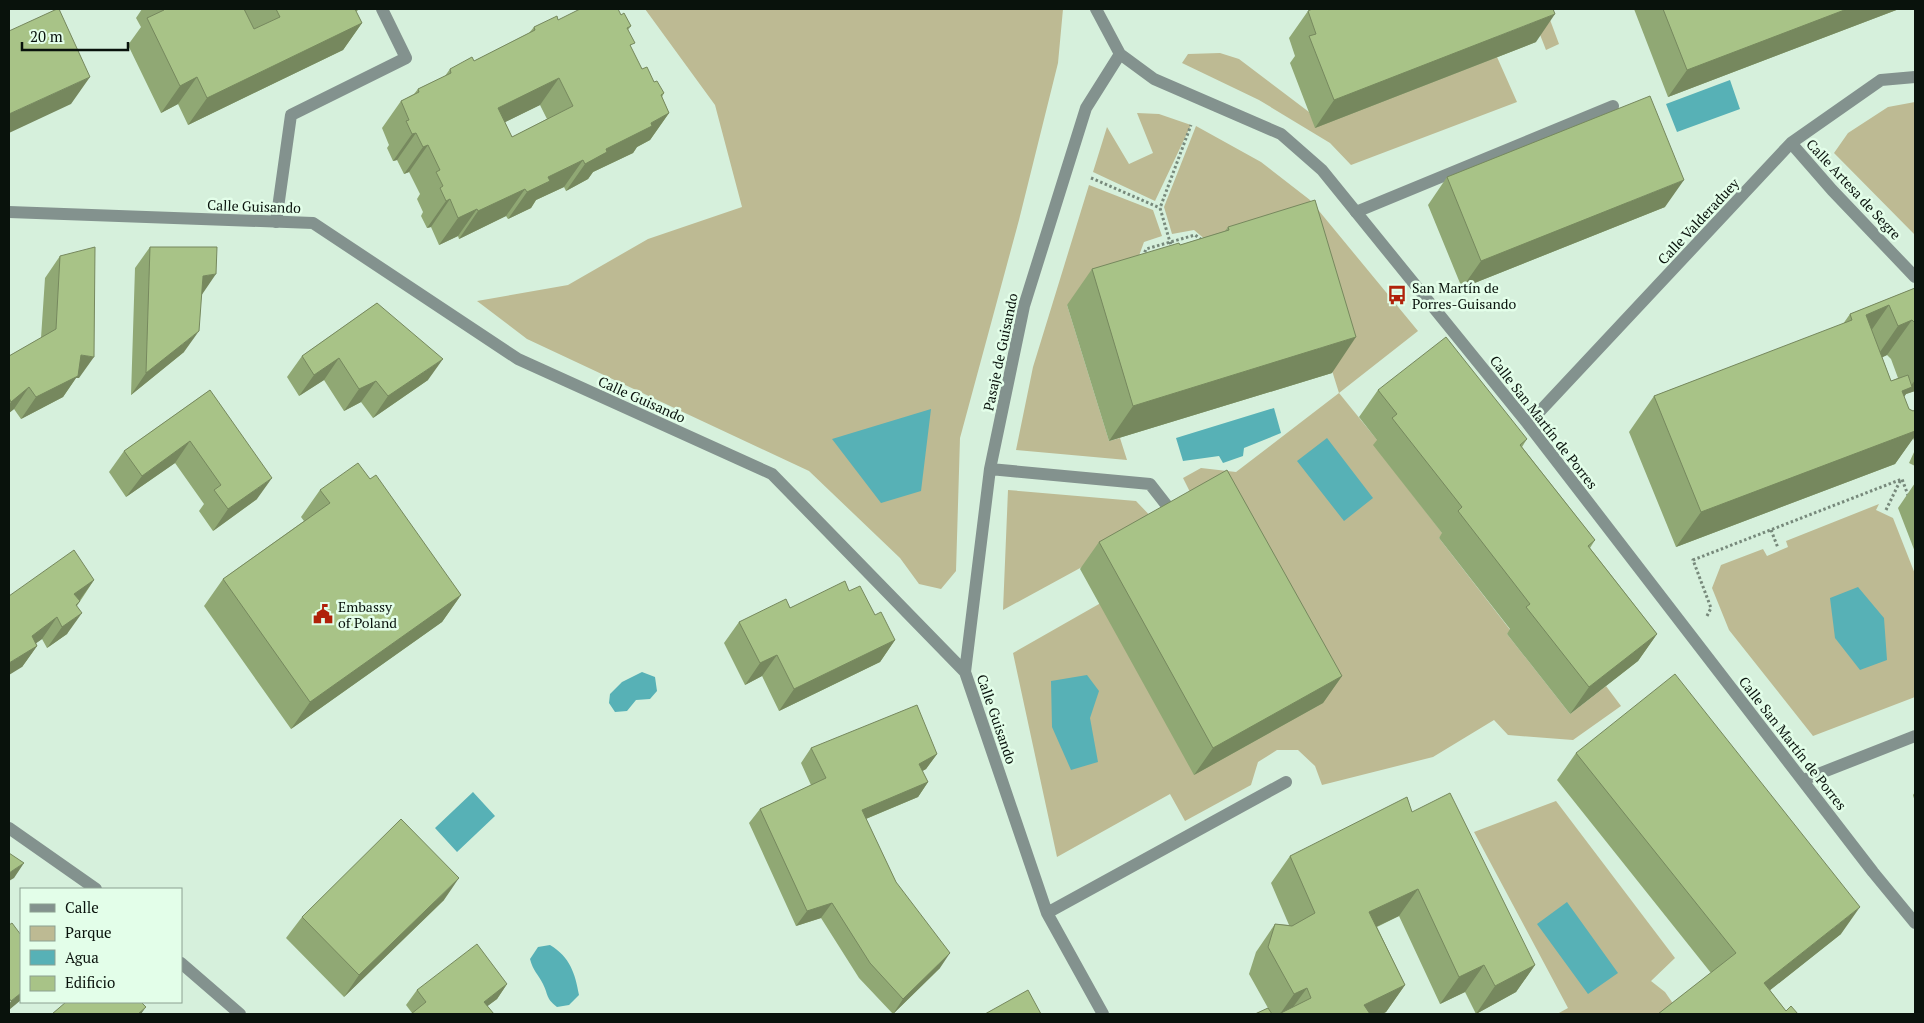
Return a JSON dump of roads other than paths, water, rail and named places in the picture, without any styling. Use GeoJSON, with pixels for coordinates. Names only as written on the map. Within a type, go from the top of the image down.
{"type":"FeatureCollection","features":[{"type":"Feature","properties":{"kind":"street"},"geometry":{"type":"LineString","coordinates":[[276,222],[291,115],[406,58],[382,9]]}},
{"type":"Feature","properties":{"kind":"street","name":"Calle San Martín de Porres"},"geometry":{"type":"LineString","coordinates":[[1096,9],[1120,54],[1154,80],[1281,134],[1322,170],[1528,424],[1915,923]]}},
{"type":"Feature","properties":{"kind":"street","name":"Pasaje de Guisando"},"geometry":{"type":"LineString","coordinates":[[965,672],[990,470],[1024,306],[1086,108],[1120,54]]}},
{"type":"Feature","properties":{"kind":"street","name":"Calle Valderaduey"},"geometry":{"type":"LineString","coordinates":[[1528,424],[1791,143],[1881,80],[1915,77]]}},
{"type":"Feature","properties":{"kind":"street"},"geometry":{"type":"LineString","coordinates":[[1356,212],[1613,106]]}},
{"type":"Feature","properties":{"kind":"street","name":"Calle Artesa de Segre"},"geometry":{"type":"LineString","coordinates":[[1791,143],[1832,190],[1915,277]]}},
{"type":"Feature","properties":{"kind":"street","name":"Calle Guisando"},"geometry":{"type":"LineString","coordinates":[[9,212],[313,223],[518,359],[772,474],[965,672],[1047,913],[1103,1014]]}},
{"type":"Feature","properties":{"kind":"street"},"geometry":{"type":"LineString","coordinates":[[990,470],[1150,484],[1175,516]]}},
{"type":"Feature","properties":{"kind":"street"},"geometry":{"type":"LineString","coordinates":[[1803,780],[1915,736]]}},
{"type":"Feature","properties":{"kind":"street"},"geometry":{"type":"LineString","coordinates":[[1047,913],[1286,782]]}},
{"type":"Feature","properties":{"kind":"street"},"geometry":{"type":"LineString","coordinates":[[9,828],[95,888]]}},
{"type":"Feature","properties":{"kind":"street"},"geometry":{"type":"LineString","coordinates":[[182,964],[240,1014]]}},
{"type":"Feature","properties":{"kind":"water"},"geometry":{"type":"Polygon","coordinates":[[[1730,80],[1740,109],[1677,132],[1666,104],[1730,80]]]}},
{"type":"Feature","properties":{"kind":"water"},"geometry":{"type":"Polygon","coordinates":[[[1274,408],[1281,433],[1244,448],[1243,456],[1223,463],[1219,456],[1183,461],[1176,438],[1274,408]]]}},
{"type":"Feature","properties":{"kind":"water"},"geometry":{"type":"Polygon","coordinates":[[[931,409],[921,491],[881,503],[832,439],[931,409]]]}},
{"type":"Feature","properties":{"kind":"water"},"geometry":{"type":"Polygon","coordinates":[[[1327,438],[1373,498],[1344,521],[1297,461],[1327,438]]]}},
{"type":"Feature","properties":{"kind":"water"},"geometry":{"type":"Polygon","coordinates":[[[1858,587],[1884,618],[1887,660],[1860,670],[1835,638],[1830,598],[1858,587]]]}},
{"type":"Feature","properties":{"kind":"water"},"geometry":{"type":"Polygon","coordinates":[[[642,672],[655,677],[657,691],[650,699],[636,700],[627,711],[615,712],[609,703],[610,694],[622,682],[642,672]]]}},
{"type":"Feature","properties":{"kind":"water"},"geometry":{"type":"Polygon","coordinates":[[[1087,675],[1099,691],[1090,718],[1098,762],[1071,770],[1052,727],[1051,681],[1087,675]]]}},
{"type":"Feature","properties":{"kind":"water"},"geometry":{"type":"Polygon","coordinates":[[[473,792],[495,816],[457,852],[435,828],[473,792]]]}},
{"type":"Feature","properties":{"kind":"water"},"geometry":{"type":"Polygon","coordinates":[[[1567,902],[1618,973],[1588,994],[1537,924],[1567,902]]]}},
{"type":"Feature","properties":{"kind":"water"},"geometry":{"type":"Polygon","coordinates":[[[550,945],[567,960],[576,980],[579,995],[569,1005],[557,1007],[551,1001],[531,963],[530,959],[538,947],[550,945]]]}},
{"type":"Feature","properties":{"kind":"place","name":"San Martín de Porres-Guisando"},"geometry":{"type":"Point","coordinates":[1397,295]}},
{"type":"Feature","properties":{"kind":"place","name":"Embassy of Poland"},"geometry":{"type":"Point","coordinates":[323,614]}}]}
